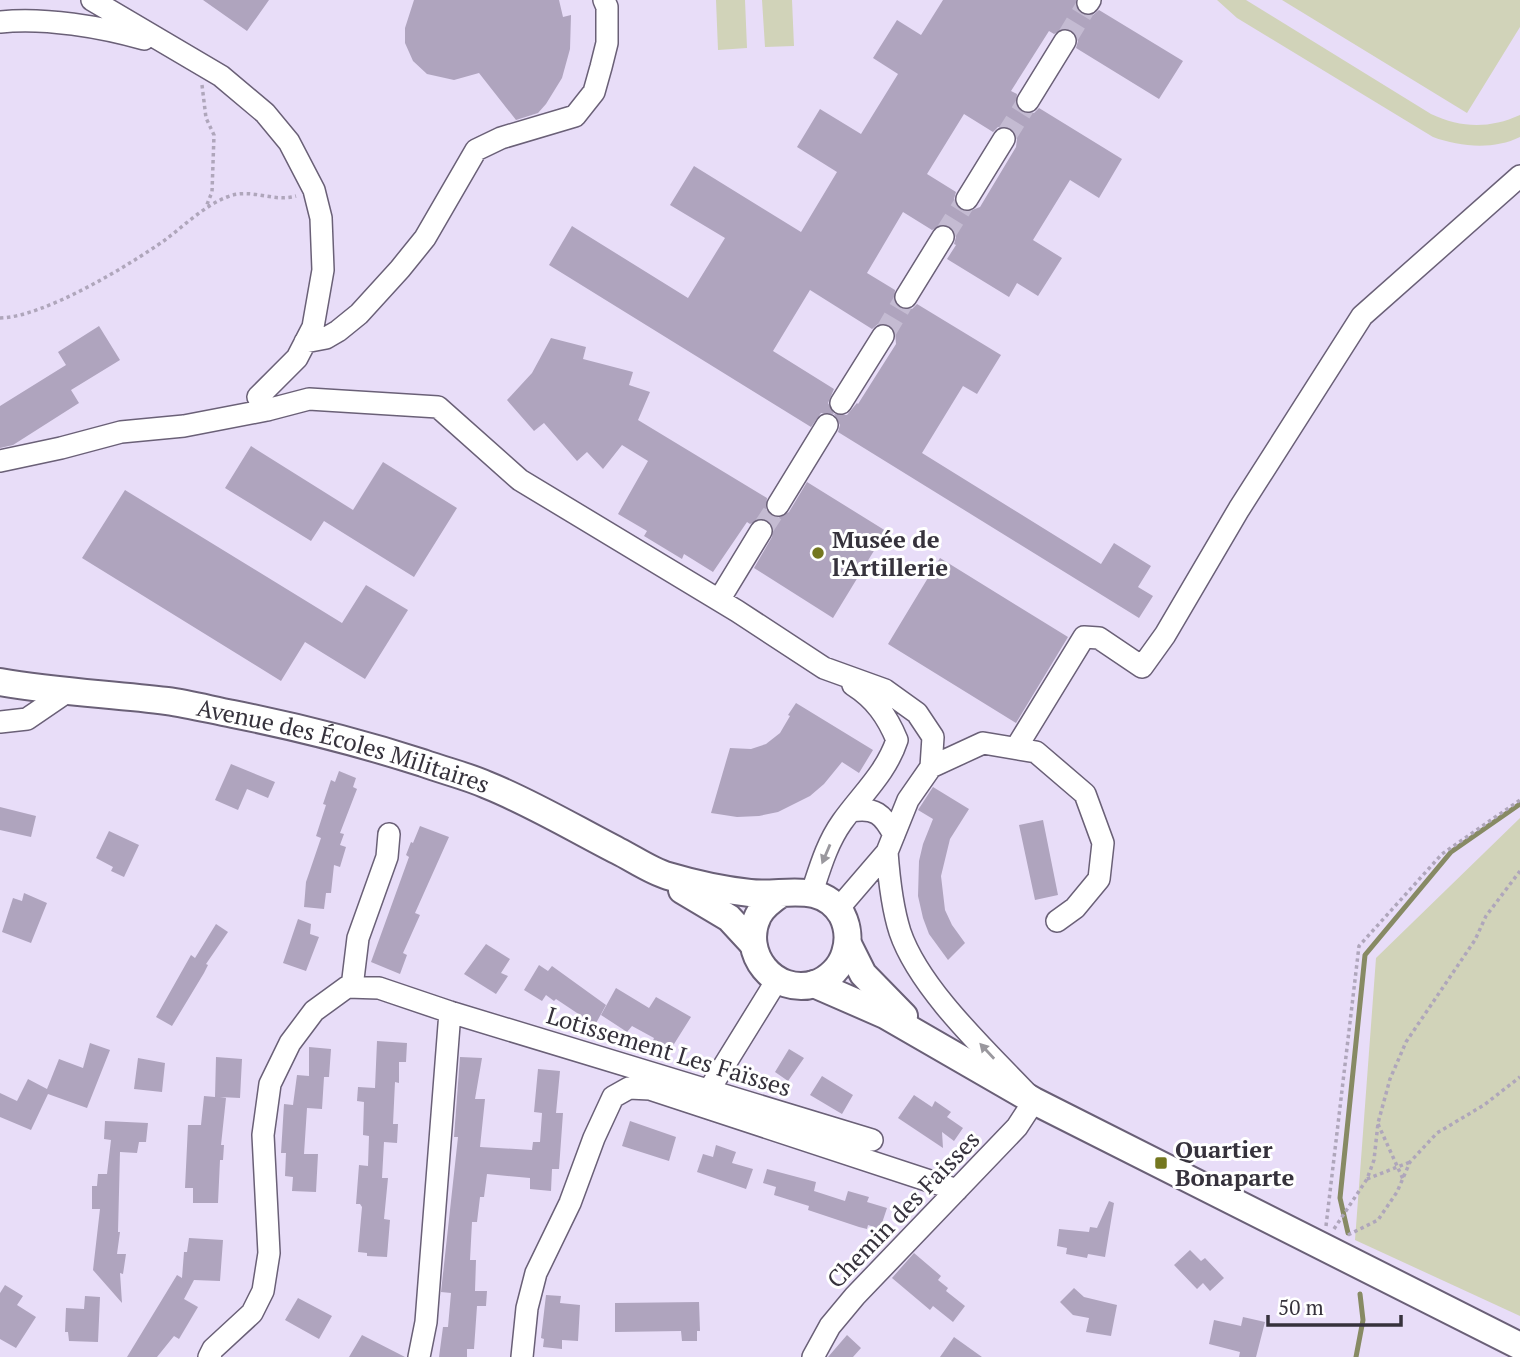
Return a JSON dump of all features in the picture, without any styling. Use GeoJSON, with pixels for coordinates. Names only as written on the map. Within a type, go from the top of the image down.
{"type":"FeatureCollection","features":[{"type":"Feature","properties":{"kind":"street"},"geometry":{"type":"LineString","coordinates":[[92,0],[221,76],[265,113],[289,142],[314,190],[321,218],[323,270],[313,327],[297,358],[258,397],[267,410]]}},
{"type":"Feature","properties":{"kind":"street"},"geometry":{"type":"LineString","coordinates":[[305,342],[326,338],[338,331],[359,314],[400,269],[425,238],[476,150],[501,138],[575,116],[594,92],[607,43],[607,7],[604,0]]}},
{"type":"Feature","properties":{"kind":"street"},"geometry":{"type":"LineString","coordinates":[[0,22],[58,23],[121,32],[173,47]]}},
{"type":"Feature","properties":{"kind":"street"},"geometry":{"type":"LineString","coordinates":[[1027,101],[1065,41]]}},
{"type":"Feature","properties":{"kind":"street"},"geometry":{"type":"LineString","coordinates":[[967,199],[1004,139]]}},
{"type":"Feature","properties":{"kind":"street"},"geometry":{"type":"LineString","coordinates":[[1016,748],[1084,637],[1099,638],[1142,667],[1165,635],[1239,509],[1362,316],[1520,177]]}},
{"type":"Feature","properties":{"kind":"street"},"geometry":{"type":"LineString","coordinates":[[906,297],[943,237]]}},
{"type":"Feature","properties":{"kind":"street"},"geometry":{"type":"LineString","coordinates":[[841,403],[883,335]]}},
{"type":"Feature","properties":{"kind":"street"},"geometry":{"type":"LineString","coordinates":[[0,461],[121,432],[184,426],[309,399],[438,407],[520,480],[870,695],[897,740],[877,780],[841,823],[825,855],[813,892]]}},
{"type":"Feature","properties":{"kind":"street"},"geometry":{"type":"LineString","coordinates":[[778,505],[827,425]]}},
{"type":"Feature","properties":{"kind":"street"},"geometry":{"type":"LineString","coordinates":[[719,600],[761,531]]}},
{"type":"Feature","properties":{"kind":"street"},"geometry":{"type":"LineString","coordinates":[[824,668],[886,690],[917,713],[933,737],[931,767]]}},
{"type":"Feature","properties":{"kind":"street","name":"Avenue des Écoles Militaires"},"geometry":{"type":"LineString","coordinates":[[0,682],[170,702],[276,723],[366,744],[487,785],[664,875],[685,892],[729,918],[753,944]]}},
{"type":"Feature","properties":{"kind":"street"},"geometry":{"type":"LineString","coordinates":[[3,725],[27,719],[68,691]]}},
{"type":"Feature","properties":{"kind":"street"},"geometry":{"type":"LineString","coordinates":[[838,909],[890,844],[908,800],[931,767],[983,743],[1036,752],[1084,794],[1103,843],[1099,879],[1075,908],[1057,921]]}},
{"type":"Feature","properties":{"kind":"street"},"geometry":{"type":"LineString","coordinates":[[851,811],[863,809],[876,812],[886,821],[890,844],[889,879],[900,933],[925,980],[959,1021],[1034,1101]]}},
{"type":"Feature","properties":{"kind":"street"},"geometry":{"type":"LineString","coordinates":[[209,1357],[213,1349],[253,1313],[263,1291],[269,1253],[263,1135],[270,1084],[290,1043],[314,1011],[347,987],[352,987],[358,938],[387,858],[390,834]]}},
{"type":"Feature","properties":{"kind":"street","name":"Avenue des Écoles Militaires"},"geometry":{"type":"LineString","coordinates":[[664,875],[728,891],[764,895],[782,893]]}},
{"type":"Feature","properties":{"kind":"street"},"geometry":{"type":"LineString","coordinates":[[848,944],[837,969],[827,978],[814,984],[789,985],[777,980],[757,959],[753,944],[754,929],[759,914],[769,902],[782,893],[813,892],[827,899],[838,909],[844,920],[848,944],[863,974],[896,1009],[953,1054]]}},
{"type":"Feature","properties":{"kind":"street"},"geometry":{"type":"LineString","coordinates":[[709,1090],[777,980]]}},
{"type":"Feature","properties":{"kind":"street"},"geometry":{"type":"LineString","coordinates":[[814,984],[885,1014],[1034,1101],[1520,1346]]}},
{"type":"Feature","properties":{"kind":"street","name":"Lotissement Les Faïsses"},"geometry":{"type":"LineString","coordinates":[[352,987],[379,988],[872,1140]]}},
{"type":"Feature","properties":{"kind":"street"},"geometry":{"type":"LineString","coordinates":[[419,1357],[426,1322],[450,1012]]}},
{"type":"Feature","properties":{"kind":"street"},"geometry":{"type":"LineString","coordinates":[[522,1357],[527,1308],[536,1273],[570,1203],[594,1138],[613,1097],[629,1088],[650,1089],[957,1190]]}},
{"type":"Feature","properties":{"kind":"street","name":"Chemin des Faisses"},"geometry":{"type":"LineString","coordinates":[[813,1357],[830,1326],[855,1296],[1017,1127],[1034,1101]]}},
{"type":"Feature","properties":{"kind":"path"},"geometry":{"type":"LineString","coordinates":[[205,209],[212,192],[214,159],[214,135],[206,118],[202,81],[209,69]]}},
{"type":"Feature","properties":{"kind":"path"},"geometry":{"type":"LineString","coordinates":[[0,318],[46,308],[121,267],[228,196],[246,192],[287,199],[314,190]]}},
{"type":"Feature","properties":{"kind":"path"},"geometry":{"type":"LineString","coordinates":[[1324,1246],[1359,946],[1442,854],[1520,800]]}},
{"type":"Feature","properties":{"kind":"path"},"geometry":{"type":"LineString","coordinates":[[1324,1246],[1367,1179],[1374,1160],[1378,1123],[1390,1079],[1406,1042],[1475,940],[1486,916],[1520,871]]}},
{"type":"Feature","properties":{"kind":"path"},"geometry":{"type":"LineString","coordinates":[[1324,1246],[1378,1220],[1397,1192],[1410,1163],[1437,1133],[1484,1105],[1520,1077]]}},
{"type":"Feature","properties":{"kind":"path"},"geometry":{"type":"LineString","coordinates":[[1378,1123],[1402,1179]]}},
{"type":"Feature","properties":{"kind":"path"},"geometry":{"type":"LineString","coordinates":[[1367,1179],[1410,1163]]}},
{"type":"Feature","properties":{"kind":"green space"},"geometry":{"type":"Polygon","coordinates":[[[716,0],[745,0],[747,48],[718,50],[716,0]]]}},
{"type":"Feature","properties":{"kind":"green space"},"geometry":{"type":"Polygon","coordinates":[[[762,0],[792,0],[794,46],[765,47],[762,0]]]}},
{"type":"Feature","properties":{"kind":"green space"},"geometry":{"type":"Polygon","coordinates":[[[1217,0],[1246,0],[1442,119],[1486,125],[1520,115],[1520,137],[1499,144],[1477,146],[1433,137],[1237,18],[1217,0]]]}},
{"type":"Feature","properties":{"kind":"green space"},"geometry":{"type":"Polygon","coordinates":[[[1282,0],[1520,0],[1520,27],[1467,113],[1282,0]]]}},
{"type":"Feature","properties":{"kind":"green space"},"geometry":{"type":"Polygon","coordinates":[[[1520,818],[1520,1316],[1355,1240],[1376,958],[1520,818]]]}},
{"type":"Feature","properties":{"kind":"building"},"geometry":{"type":"Polygon","coordinates":[[[203,0],[269,0],[247,31],[203,0]]]}},
{"type":"Feature","properties":{"kind":"building"},"geometry":{"type":"Polygon","coordinates":[[[414,0],[559,0],[563,17],[571,15],[570,49],[562,78],[546,104],[538,113],[516,120],[479,73],[454,80],[427,74],[413,61],[405,43],[405,28],[414,0]]]}},
{"type":"Feature","properties":{"kind":"building"},"geometry":{"type":"Polygon","coordinates":[[[943,0],[1076,0],[1076,8],[1081,14],[1093,15],[1099,10],[1183,61],[1159,99],[1076,48],[1076,34],[1065,28],[1054,34],[1049,31],[1011,91],[1017,94],[1016,107],[1022,112],[1034,113],[1039,108],[1122,159],[1099,198],[1070,180],[1033,240],[1062,258],[1038,296],[1017,283],[1009,297],[947,259],[956,245],[954,230],[943,224],[932,230],[903,212],[867,273],[895,290],[894,303],[900,308],[912,309],[917,304],[1001,355],[977,394],[963,386],[922,453],[1101,564],[1114,543],[1151,566],[1138,587],[1153,596],[1139,618],[838,432],[840,425],[834,414],[821,413],[811,427],[549,265],[572,226],[688,298],[725,238],[670,205],[694,166],[801,232],[837,172],[797,147],[820,109],[861,134],[898,74],[873,58],[897,20],[921,35],[943,0]],[[964,114],[927,174],[956,192],[954,199],[961,210],[967,212],[980,207],[1016,147],[1015,132],[1010,128],[998,127],[993,132],[964,114]],[[810,290],[773,351],[834,389],[828,403],[834,414],[847,415],[858,404],[896,344],[895,331],[889,325],[878,324],[872,329],[810,290]]]}},
{"type":"Feature","properties":{"kind":"building"},"geometry":{"type":"Polygon","coordinates":[[[99,326],[120,360],[71,390],[79,403],[13,445],[0,448],[0,406],[66,365],[58,352],[99,326]]]}},
{"type":"Feature","properties":{"kind":"building"},"geometry":{"type":"Polygon","coordinates":[[[551,338],[586,347],[583,359],[633,372],[629,385],[650,392],[638,420],[767,498],[766,511],[772,516],[778,518],[789,512],[807,482],[886,531],[833,618],[754,568],[772,537],[773,525],[768,520],[761,518],[750,524],[747,522],[713,572],[684,554],[682,559],[644,536],[647,531],[618,514],[648,461],[622,445],[603,469],[587,452],[577,461],[544,423],[534,431],[507,400],[532,373],[551,338]]]}},
{"type":"Feature","properties":{"kind":"building"},"geometry":{"type":"Polygon","coordinates":[[[251,446],[353,510],[383,462],[457,508],[414,577],[324,521],[311,541],[225,488],[251,446]]]}},
{"type":"Feature","properties":{"kind":"building"},"geometry":{"type":"Polygon","coordinates":[[[125,490],[342,623],[366,585],[408,610],[365,679],[305,642],[281,681],[82,558],[125,490]]]}},
{"type":"Feature","properties":{"kind":"building"},"geometry":{"type":"Polygon","coordinates":[[[940,558],[1068,637],[1016,723],[888,644],[940,558]]]}},
{"type":"Feature","properties":{"kind":"building"},"geometry":{"type":"Polygon","coordinates":[[[796,703],[873,750],[859,773],[842,762],[810,796],[778,812],[737,817],[711,813],[730,748],[751,749],[766,744],[780,733],[796,703]]]}},
{"type":"Feature","properties":{"kind":"building"},"geometry":{"type":"Polygon","coordinates":[[[231,764],[275,782],[268,798],[247,789],[238,810],[215,800],[231,764]]]}},
{"type":"Feature","properties":{"kind":"building"},"geometry":{"type":"Polygon","coordinates":[[[339,771],[356,778],[353,787],[357,789],[340,833],[344,834],[340,845],[346,847],[340,867],[334,865],[331,893],[326,893],[324,909],[304,907],[306,882],[321,838],[316,836],[326,805],[323,804],[331,780],[335,782],[339,771]]]}},
{"type":"Feature","properties":{"kind":"building"},"geometry":{"type":"Polygon","coordinates":[[[933,787],[969,809],[950,839],[941,876],[945,910],[965,943],[948,960],[929,934],[918,896],[919,861],[933,819],[918,810],[933,787]]]}},
{"type":"Feature","properties":{"kind":"building"},"geometry":{"type":"Polygon","coordinates":[[[0,807],[36,816],[31,837],[0,830],[0,807]]]}},
{"type":"Feature","properties":{"kind":"building"},"geometry":{"type":"Polygon","coordinates":[[[1043,820],[1058,895],[1035,900],[1019,825],[1043,820]]]}},
{"type":"Feature","properties":{"kind":"building"},"geometry":{"type":"Polygon","coordinates":[[[420,826],[449,837],[415,913],[420,915],[403,953],[407,955],[400,974],[371,962],[409,857],[406,855],[420,826]]]}},
{"type":"Feature","properties":{"kind":"building"},"geometry":{"type":"Polygon","coordinates":[[[109,831],[139,845],[124,877],[111,871],[113,867],[96,858],[109,831]]]}},
{"type":"Feature","properties":{"kind":"building"},"geometry":{"type":"Polygon","coordinates":[[[24,893],[47,903],[31,943],[2,932],[13,898],[22,901],[24,893]]]}},
{"type":"Feature","properties":{"kind":"building"},"geometry":{"type":"Polygon","coordinates":[[[298,919],[311,924],[310,934],[319,937],[306,971],[283,963],[298,919]]]}},
{"type":"Feature","properties":{"kind":"building"},"geometry":{"type":"Polygon","coordinates":[[[216,924],[228,932],[206,964],[208,965],[204,973],[172,1026],[156,1017],[191,955],[195,958],[216,924]]]}},
{"type":"Feature","properties":{"kind":"building"},"geometry":{"type":"Polygon","coordinates":[[[486,944],[510,959],[501,973],[508,976],[496,994],[464,974],[486,944]]]}},
{"type":"Feature","properties":{"kind":"building"},"geometry":{"type":"Polygon","coordinates":[[[539,965],[548,971],[552,966],[606,1005],[595,1025],[556,999],[554,1001],[546,995],[542,1001],[524,990],[539,965]]]}},
{"type":"Feature","properties":{"kind":"building"},"geometry":{"type":"Polygon","coordinates":[[[616,988],[649,1008],[656,997],[691,1017],[669,1052],[652,1043],[654,1038],[632,1026],[627,1032],[601,1015],[616,988]]]}},
{"type":"Feature","properties":{"kind":"building"},"geometry":{"type":"Polygon","coordinates":[[[377,1041],[407,1043],[406,1062],[399,1062],[399,1083],[395,1082],[393,1124],[398,1124],[397,1143],[384,1142],[382,1178],[388,1178],[384,1219],[390,1220],[387,1257],[367,1256],[367,1253],[358,1252],[362,1207],[356,1204],[359,1165],[368,1166],[369,1136],[363,1135],[364,1102],[357,1101],[358,1087],[375,1088],[377,1041]]]}},
{"type":"Feature","properties":{"kind":"building"},"geometry":{"type":"Polygon","coordinates":[[[90,1043],[110,1050],[87,1108],[48,1094],[31,1130],[0,1117],[0,1093],[17,1101],[28,1079],[47,1089],[59,1059],[83,1068],[90,1043]]]}},
{"type":"Feature","properties":{"kind":"building"},"geometry":{"type":"Polygon","coordinates":[[[309,1047],[331,1049],[329,1077],[324,1077],[322,1109],[307,1108],[304,1154],[318,1154],[316,1192],[292,1191],[293,1177],[285,1176],[286,1153],[281,1153],[284,1104],[293,1105],[297,1075],[309,1076],[309,1047]]]}},
{"type":"Feature","properties":{"kind":"building"},"geometry":{"type":"Polygon","coordinates":[[[789,1049],[804,1058],[788,1081],[775,1072],[789,1049]]]}},
{"type":"Feature","properties":{"kind":"building"},"geometry":{"type":"Polygon","coordinates":[[[216,1057],[242,1059],[240,1098],[220,1097],[226,1098],[218,1203],[193,1203],[193,1188],[185,1188],[188,1125],[201,1125],[204,1096],[215,1097],[216,1057]]]}},
{"type":"Feature","properties":{"kind":"building"},"geometry":{"type":"Polygon","coordinates":[[[460,1057],[482,1058],[475,1099],[485,1099],[480,1147],[532,1150],[533,1142],[540,1142],[542,1113],[534,1112],[538,1069],[560,1071],[556,1113],[563,1113],[559,1169],[552,1169],[551,1191],[530,1189],[530,1178],[487,1174],[484,1197],[480,1197],[477,1222],[472,1222],[470,1260],[476,1260],[475,1291],[487,1291],[486,1306],[477,1306],[474,1349],[467,1349],[467,1357],[439,1357],[443,1327],[448,1327],[451,1293],[441,1292],[458,1137],[454,1137],[460,1057]]]}},
{"type":"Feature","properties":{"kind":"building"},"geometry":{"type":"Polygon","coordinates":[[[138,1058],[165,1063],[162,1092],[134,1089],[138,1058]]]}},
{"type":"Feature","properties":{"kind":"building"},"geometry":{"type":"Polygon","coordinates":[[[822,1076],[853,1095],[842,1114],[810,1095],[822,1076]]]}},
{"type":"Feature","properties":{"kind":"building"},"geometry":{"type":"Polygon","coordinates":[[[914,1095],[932,1107],[935,1101],[951,1112],[947,1117],[963,1128],[954,1141],[942,1132],[943,1148],[898,1118],[914,1095]]]}},
{"type":"Feature","properties":{"kind":"building"},"geometry":{"type":"Polygon","coordinates":[[[105,1121],[148,1123],[146,1142],[139,1142],[137,1153],[120,1152],[120,1232],[117,1254],[126,1254],[123,1274],[120,1273],[122,1303],[93,1270],[100,1209],[92,1209],[92,1186],[97,1186],[98,1174],[107,1174],[111,1140],[104,1139],[105,1121]]]}},
{"type":"Feature","properties":{"kind":"building"},"geometry":{"type":"Polygon","coordinates":[[[630,1121],[676,1137],[669,1161],[622,1146],[630,1121]]]}},
{"type":"Feature","properties":{"kind":"building"},"geometry":{"type":"Polygon","coordinates":[[[716,1145],[736,1152],[732,1163],[753,1169],[746,1189],[697,1172],[703,1154],[713,1157],[716,1145]]]}},
{"type":"Feature","properties":{"kind":"building"},"geometry":{"type":"Polygon","coordinates":[[[767,1169],[816,1182],[814,1191],[845,1201],[848,1191],[869,1197],[867,1202],[887,1208],[880,1229],[868,1225],[867,1229],[859,1227],[774,1195],[776,1187],[763,1183],[767,1169]]]}},
{"type":"Feature","properties":{"kind":"building"},"geometry":{"type":"Polygon","coordinates":[[[1109,1201],[1114,1203],[1105,1257],[1088,1254],[1087,1258],[1066,1254],[1067,1248],[1057,1246],[1059,1229],[1089,1232],[1090,1227],[1097,1228],[1109,1201]]]}},
{"type":"Feature","properties":{"kind":"building"},"geometry":{"type":"Polygon","coordinates":[[[189,1238],[223,1240],[220,1281],[194,1280],[184,1299],[198,1307],[179,1339],[174,1336],[157,1357],[127,1357],[177,1275],[182,1278],[184,1252],[187,1252],[189,1238]]]}},
{"type":"Feature","properties":{"kind":"building"},"geometry":{"type":"Polygon","coordinates":[[[1190,1250],[1201,1261],[1205,1258],[1224,1278],[1210,1291],[1203,1283],[1197,1289],[1174,1265],[1190,1250]]]}},
{"type":"Feature","properties":{"kind":"building"},"geometry":{"type":"Polygon","coordinates":[[[914,1253],[941,1276],[938,1280],[948,1288],[946,1291],[965,1306],[953,1322],[933,1306],[930,1310],[892,1278],[914,1253]]]}},
{"type":"Feature","properties":{"kind":"building"},"geometry":{"type":"Polygon","coordinates":[[[5,1285],[23,1296],[17,1305],[36,1317],[16,1348],[0,1339],[0,1293],[5,1285]]]}},
{"type":"Feature","properties":{"kind":"building"},"geometry":{"type":"Polygon","coordinates":[[[1074,1288],[1084,1297],[1117,1305],[1111,1336],[1086,1332],[1089,1318],[1073,1315],[1060,1302],[1074,1288]]]}},
{"type":"Feature","properties":{"kind":"building"},"geometry":{"type":"Polygon","coordinates":[[[546,1295],[561,1296],[560,1303],[580,1305],[578,1341],[562,1340],[562,1349],[543,1347],[544,1339],[541,1338],[546,1295]]]}},
{"type":"Feature","properties":{"kind":"building"},"geometry":{"type":"Polygon","coordinates":[[[85,1296],[100,1297],[98,1342],[69,1341],[68,1332],[65,1332],[66,1308],[84,1309],[85,1296]]]}},
{"type":"Feature","properties":{"kind":"building"},"geometry":{"type":"Polygon","coordinates":[[[298,1298],[332,1316],[319,1339],[285,1320],[298,1298]]]}},
{"type":"Feature","properties":{"kind":"building"},"geometry":{"type":"Polygon","coordinates":[[[699,1302],[700,1331],[697,1331],[697,1341],[682,1341],[681,1331],[615,1332],[615,1303],[699,1302]]]}},
{"type":"Feature","properties":{"kind":"building"},"geometry":{"type":"Polygon","coordinates":[[[1243,1317],[1265,1322],[1256,1357],[1239,1357],[1240,1352],[1209,1344],[1214,1320],[1241,1326],[1243,1317]]]}},
{"type":"Feature","properties":{"kind":"building"},"geometry":{"type":"Polygon","coordinates":[[[362,1335],[405,1357],[349,1357],[362,1335]]]}},
{"type":"Feature","properties":{"kind":"building"},"geometry":{"type":"Polygon","coordinates":[[[847,1335],[861,1348],[853,1357],[828,1357],[847,1335]]]}},
{"type":"Feature","properties":{"kind":"building"},"geometry":{"type":"Polygon","coordinates":[[[954,1337],[982,1357],[940,1357],[954,1337]]]}},
{"type":"Feature","properties":{"kind":"waterway"},"geometry":{"type":"LineString","coordinates":[[1348,1233],[1340,1198],[1365,955],[1451,852],[1520,804]]}},
{"type":"Feature","properties":{"kind":"waterway"},"geometry":{"type":"LineString","coordinates":[[1356,1357],[1363,1320],[1360,1294]]}},
{"type":"Feature","properties":{"kind":"tunnel"},"geometry":{"type":"LineString","coordinates":[[1065,41],[1088,3]]}},
{"type":"Feature","properties":{"kind":"tunnel"},"geometry":{"type":"LineString","coordinates":[[1004,139],[1028,101]]}},
{"type":"Feature","properties":{"kind":"tunnel"},"geometry":{"type":"LineString","coordinates":[[943,237],[967,199]]}},
{"type":"Feature","properties":{"kind":"tunnel"},"geometry":{"type":"LineString","coordinates":[[883,336],[906,297]]}},
{"type":"Feature","properties":{"kind":"tunnel"},"geometry":{"type":"LineString","coordinates":[[761,531],[778,505]]}},
{"type":"Feature","properties":{"kind":"place","name":"Musée de l'Artillerie"},"geometry":{"type":"Point","coordinates":[818,553]}},
{"type":"Feature","properties":{"kind":"place","name":"Quartier Bonaparte"},"geometry":{"type":"Point","coordinates":[1161,1163]}}]}
